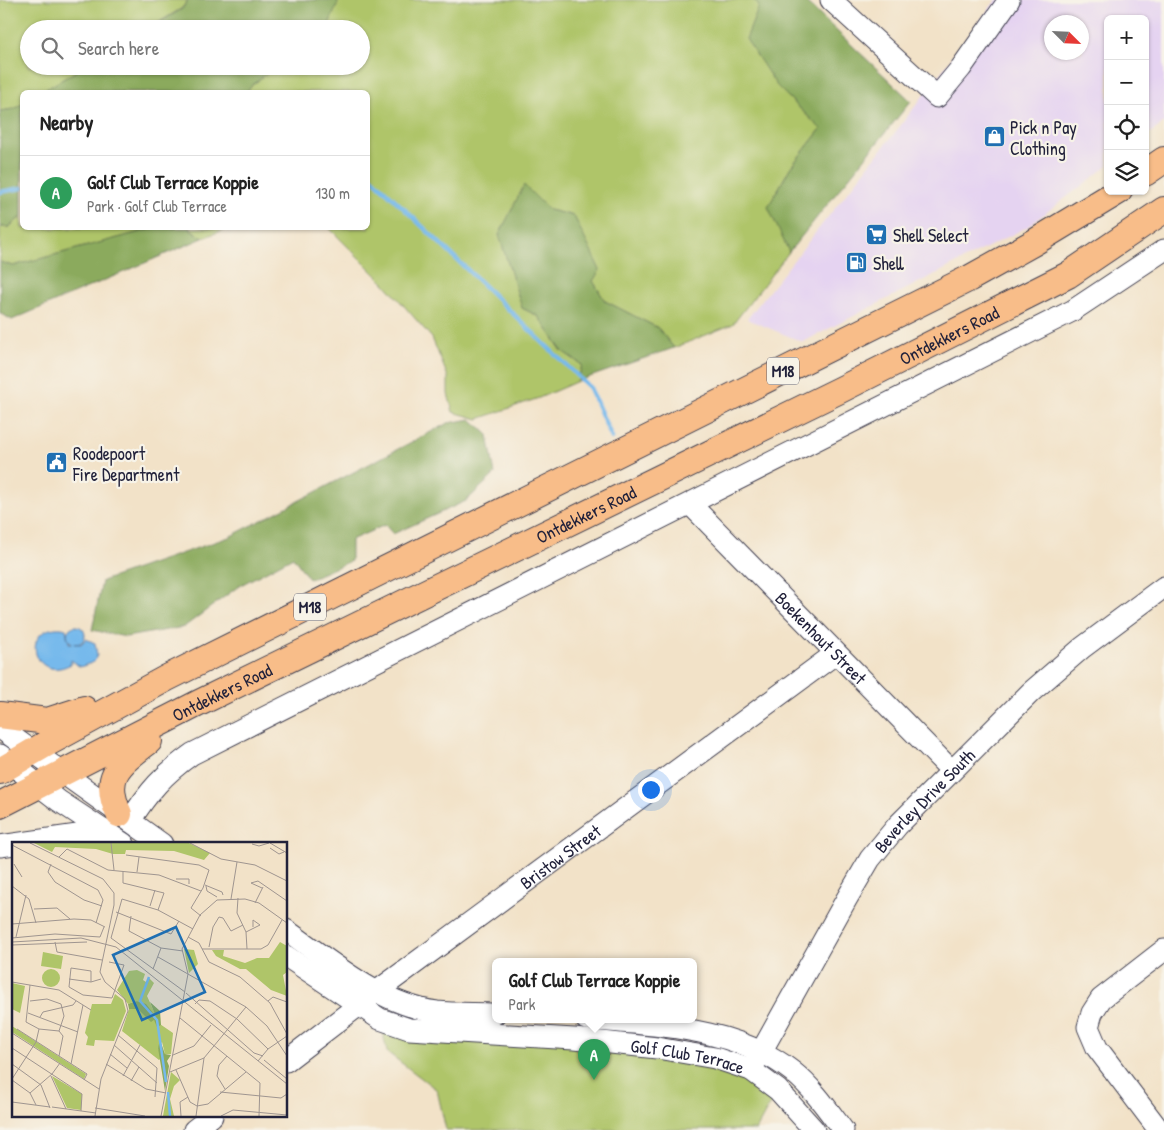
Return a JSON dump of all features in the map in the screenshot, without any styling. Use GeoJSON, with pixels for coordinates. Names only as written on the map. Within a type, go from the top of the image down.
{"type":"FeatureCollection","features":[{"type":"Feature","properties":{"kind":"main road"},"geometry":{"type":"LineString","coordinates":[[1149,170],[1164,160]]}},
{"type":"Feature","properties":{"kind":"main road","name":"Ontdekkers Road"},"geometry":{"type":"LineString","coordinates":[[12,761],[167,678],[970,278],[1112,195]]}},
{"type":"Feature","properties":{"kind":"main road","name":"Ontdekkers Road"},"geometry":{"type":"LineString","coordinates":[[0,805],[199,703],[832,394],[1059,280],[1159,215]]}},
{"type":"Feature","properties":{"kind":"main road"},"geometry":{"type":"LineString","coordinates":[[0,715],[47,721],[61,718],[167,678]]}},
{"type":"Feature","properties":{"kind":"main road"},"geometry":{"type":"LineString","coordinates":[[118,822],[113,802],[111,781],[118,767],[199,703]]}},
{"type":"Feature","properties":{"kind":"street"},"geometry":{"type":"LineString","coordinates":[[831,0],[937,97],[961,68],[1009,0]]}},
{"type":"Feature","properties":{"kind":"street","name":"Ontdekkers Road"},"geometry":{"type":"LineString","coordinates":[[118,822],[171,768],[192,754],[1072,311],[1164,250]]}},
{"type":"Feature","properties":{"kind":"street","name":"Boekenhout Street"},"geometry":{"type":"LineString","coordinates":[[691,504],[835,654],[951,770]]}},
{"type":"Feature","properties":{"kind":"street","name":"Beverley Drive South"},"geometry":{"type":"LineString","coordinates":[[756,1062],[870,859],[898,825],[1031,692],[1082,648],[1164,587]]}},
{"type":"Feature","properties":{"kind":"street","name":"Bristow Street"},"geometry":{"type":"LineString","coordinates":[[288,1059],[835,654]]}},
{"type":"Feature","properties":{"kind":"street"},"geometry":{"type":"LineString","coordinates":[[0,728],[12,761],[51,778],[118,822],[158,842]]}},
{"type":"Feature","properties":{"kind":"street"},"geometry":{"type":"LineString","coordinates":[[118,822],[123,842]]}},
{"type":"Feature","properties":{"kind":"street"},"geometry":{"type":"LineString","coordinates":[[20,842],[118,822]]}},
{"type":"Feature","properties":{"kind":"street","name":"Golf Club Terrace"},"geometry":{"type":"LineString","coordinates":[[288,932],[368,999],[380,1019],[409,1029],[574,1039],[756,1062],[794,1073],[843,1130]]}},
{"type":"Feature","properties":{"kind":"street"},"geometry":{"type":"LineString","coordinates":[[1159,1130],[1097,1048],[1088,1026],[1092,1013],[1101,999],[1164,950]]}},
{"type":"Feature","properties":{"kind":"street","name":"Golf Club Terrace"},"geometry":{"type":"LineString","coordinates":[[288,957],[368,999],[437,1012],[492,1014]]}},
{"type":"Feature","properties":{"kind":"street","name":"Golf Club Terrace"},"geometry":{"type":"LineString","coordinates":[[622,1023],[694,1031],[724,1037],[756,1062],[814,1130]]}},
{"type":"Feature","properties":{"kind":"street"},"geometry":{"type":"LineString","coordinates":[[194,1130],[209,1118]]}},
{"type":"Feature","properties":{"kind":"shaded area"},"geometry":{"type":"Polygon","coordinates":[[[996,0],[1164,0],[1164,123],[1149,134],[1149,15],[1104,15],[1104,169],[1027,227],[803,342],[747,319],[901,125],[996,0]]]}},
{"type":"Feature","properties":{"kind":"green space"},"geometry":{"type":"Polygon","coordinates":[[[0,0],[188,0],[182,8],[163,20],[20,20],[20,75],[70,75],[44,90],[20,90],[20,105],[14,109],[0,111],[0,0]]]}},
{"type":"Feature","properties":{"kind":"green space"},"geometry":{"type":"Polygon","coordinates":[[[188,0],[338,0],[331,20],[163,20],[182,9],[188,0]]]}},
{"type":"Feature","properties":{"kind":"green space"},"geometry":{"type":"Polygon","coordinates":[[[338,0],[753,0],[759,5],[777,86],[821,129],[790,168],[769,207],[789,252],[733,324],[674,348],[658,328],[605,301],[593,281],[574,216],[549,210],[525,186],[522,308],[538,316],[562,351],[582,365],[578,381],[539,398],[478,419],[453,412],[448,394],[448,377],[432,338],[385,284],[331,230],[370,230],[370,90],[248,90],[265,75],[370,75],[370,20],[330,20],[338,0]]]}},
{"type":"Feature","properties":{"kind":"green space"},"geometry":{"type":"Polygon","coordinates":[[[753,0],[804,0],[911,101],[789,252],[768,207],[790,168],[821,129],[777,86],[746,39],[759,6],[753,0]]]}},
{"type":"Feature","properties":{"kind":"green space"},"geometry":{"type":"Polygon","coordinates":[[[70,75],[265,75],[248,90],[44,90],[70,75]]]}},
{"type":"Feature","properties":{"kind":"green space"},"geometry":{"type":"Polygon","coordinates":[[[20,105],[20,218],[9,227],[0,227],[0,111],[14,109],[20,105]]]}},
{"type":"Feature","properties":{"kind":"green space"},"geometry":{"type":"Polygon","coordinates":[[[524,185],[549,210],[574,216],[600,270],[593,281],[605,301],[658,328],[674,348],[578,381],[582,365],[562,351],[538,316],[522,308],[499,235],[524,185]]]}},
{"type":"Feature","properties":{"kind":"green space"},"geometry":{"type":"Polygon","coordinates":[[[20,218],[20,230],[148,230],[13,266],[0,262],[0,227],[9,227],[20,218]]]}},
{"type":"Feature","properties":{"kind":"green space"},"geometry":{"type":"Polygon","coordinates":[[[148,230],[192,230],[203,238],[12,320],[0,313],[0,262],[13,266],[148,230]]]}},
{"type":"Feature","properties":{"kind":"green space"},"geometry":{"type":"Polygon","coordinates":[[[192,230],[224,230],[203,238],[192,230]]]}},
{"type":"Feature","properties":{"kind":"green space"},"geometry":{"type":"Polygon","coordinates":[[[471,419],[488,435],[495,474],[466,501],[393,534],[385,525],[351,540],[351,561],[309,579],[293,557],[239,586],[184,627],[126,637],[92,630],[102,581],[229,537],[448,423],[471,419]]]}},
{"type":"Feature","properties":{"kind":"green space"},"geometry":{"type":"Polygon","coordinates":[[[380,1019],[657,1048],[778,1090],[756,1130],[446,1130],[437,1090],[387,1052],[380,1019]]]}},
{"type":"Feature","properties":{"kind":"water"},"geometry":{"type":"Polygon","coordinates":[[[76,626],[82,629],[85,635],[82,641],[76,644],[70,641],[67,635],[70,629],[76,626]]]}},
{"type":"Feature","properties":{"kind":"water"},"geometry":{"type":"Polygon","coordinates":[[[66,629],[69,643],[81,644],[86,639],[95,643],[97,655],[94,662],[80,667],[71,660],[71,664],[58,668],[47,667],[40,661],[36,653],[36,644],[40,635],[48,630],[66,629]]]}},
{"type":"Feature","properties":{"kind":"waterway"},"geometry":{"type":"LineString","coordinates":[[370,176],[590,388],[612,438]]}},
{"type":"Feature","properties":{"kind":"waterway"},"geometry":{"type":"LineString","coordinates":[[0,192],[20,188]]}},
{"type":"Feature","properties":{"kind":"place","name":"Pick n Pay Clothing"},"geometry":{"type":"Point","coordinates":[994,137]}},
{"type":"Feature","properties":{"kind":"place","name":"Shell Select"},"geometry":{"type":"Point","coordinates":[877,235]}},
{"type":"Feature","properties":{"kind":"place","name":"Shell"},"geometry":{"type":"Point","coordinates":[857,263]}},
{"type":"Feature","properties":{"kind":"place","name":"Roodepoort Fire Department"},"geometry":{"type":"Point","coordinates":[57,463]}},
{"type":"Feature","properties":{"kind":"place","name":"Golf Club Terrace Koppie"},"geometry":{"type":"Point","coordinates":[594,1080]}}]}
